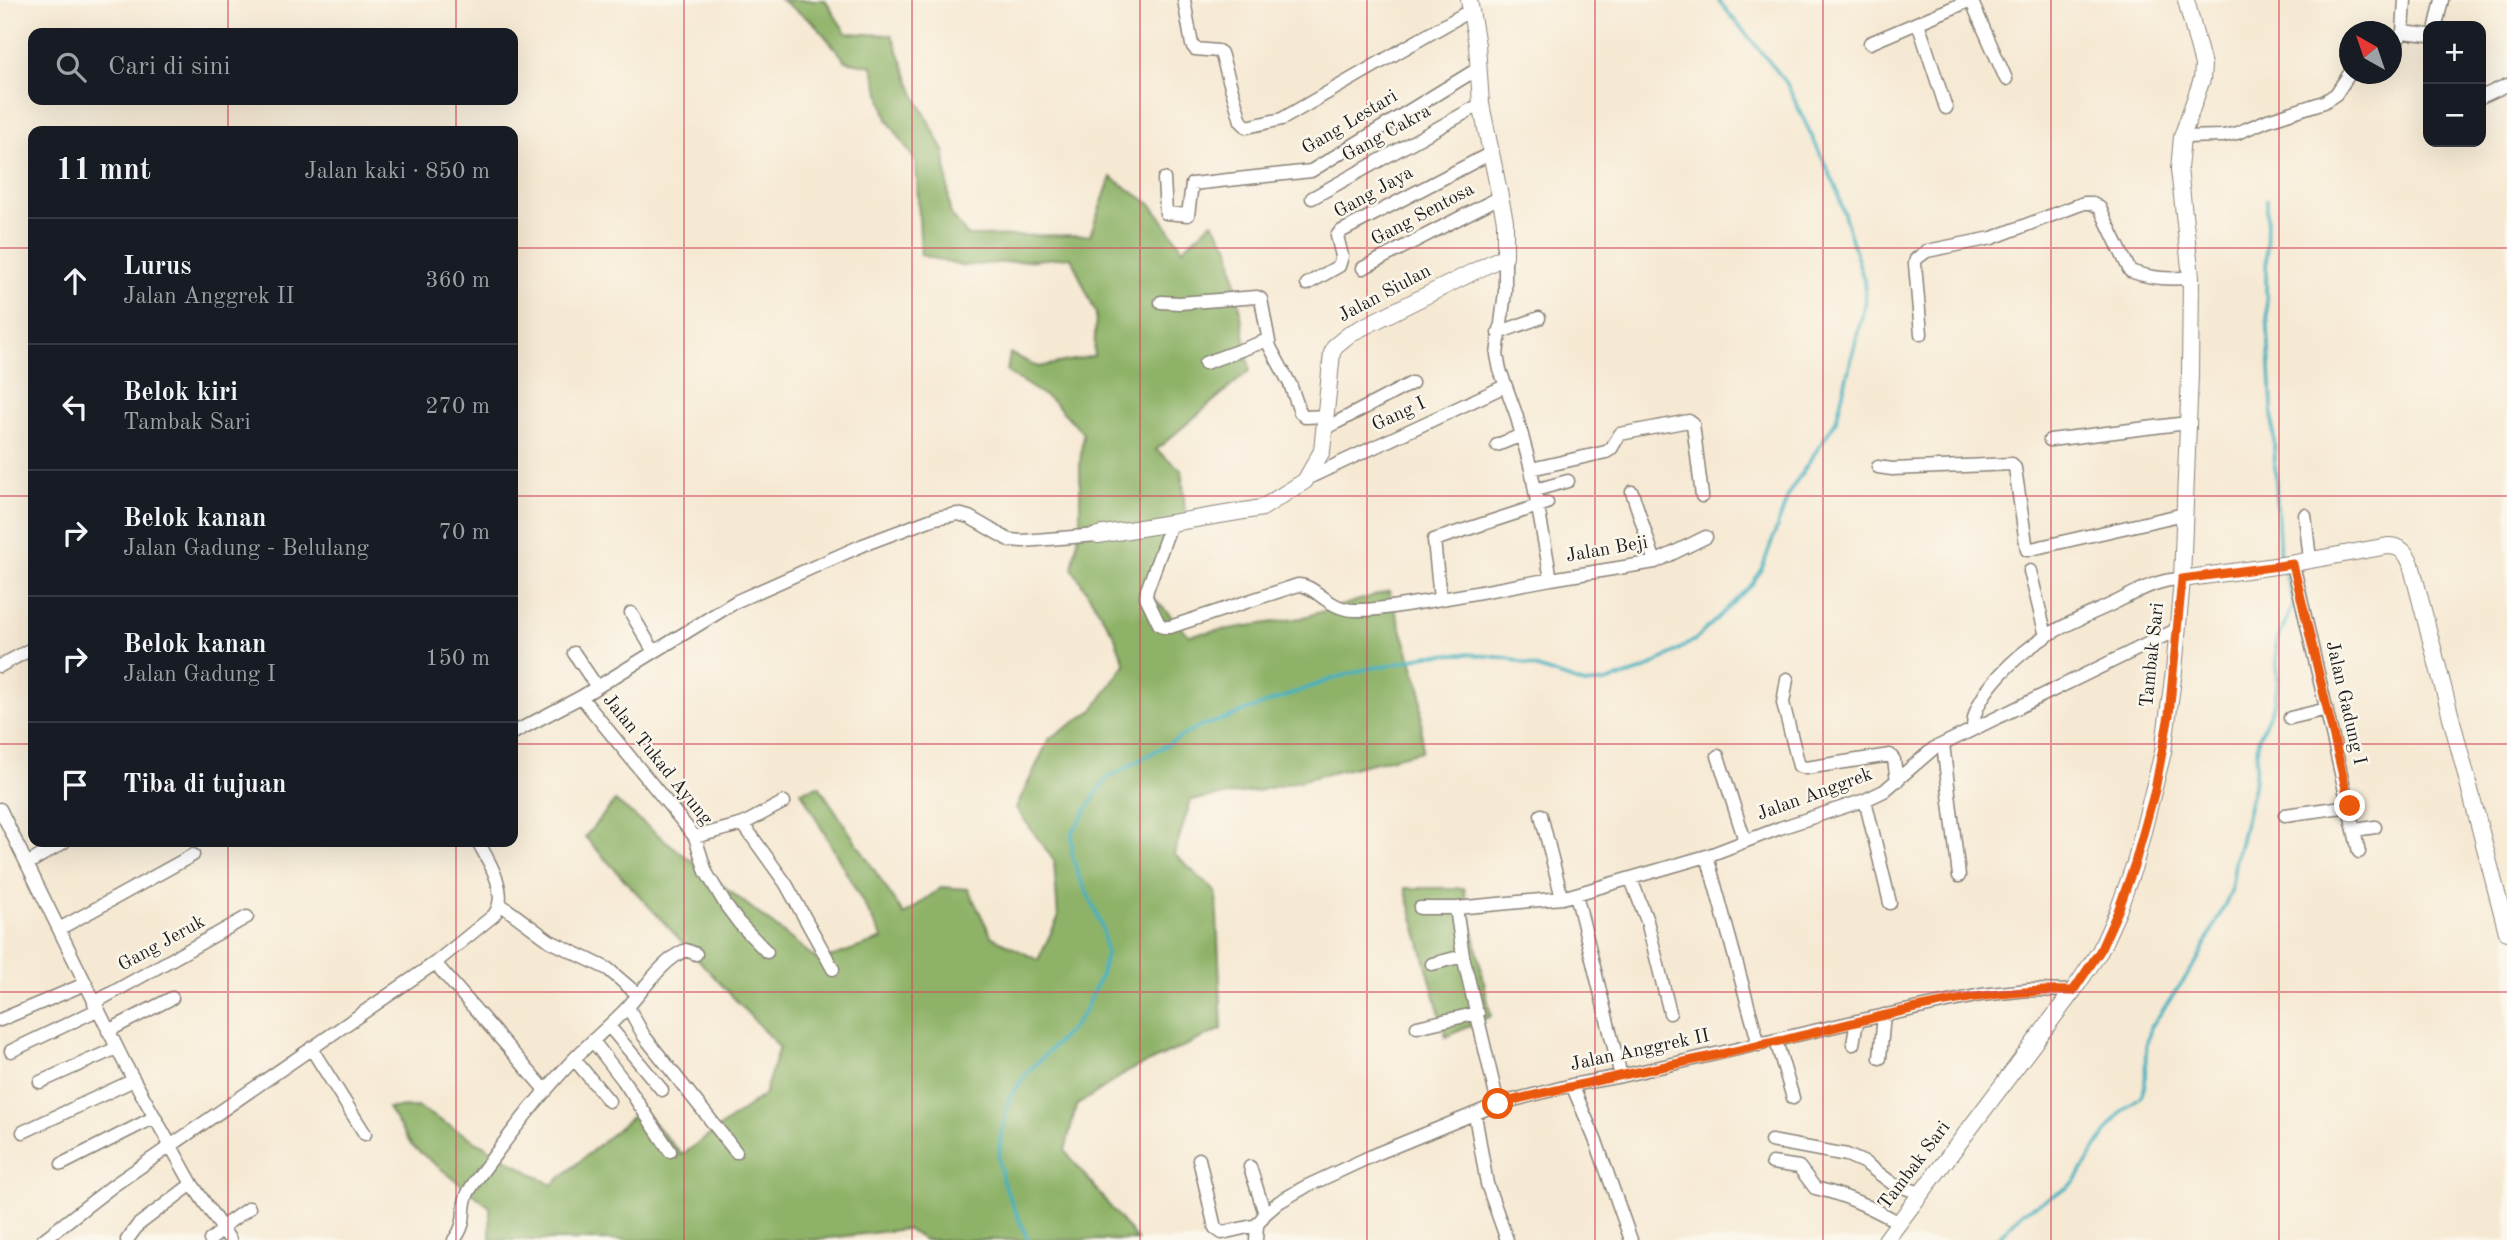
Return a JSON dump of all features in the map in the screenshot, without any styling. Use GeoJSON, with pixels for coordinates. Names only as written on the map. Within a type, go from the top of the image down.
{"type":"FeatureCollection","features":[{"type":"Feature","properties":{"kind":"street"},"geometry":{"type":"LineString","coordinates":[[1184,0],[1192,45],[1195,49],[1221,53],[1241,121],[1247,127],[1282,119],[1470,5],[1481,104],[1506,236],[1505,292],[1497,355],[1522,435],[1535,490],[1542,504],[1551,579]]}},
{"type":"Feature","properties":{"kind":"street"},"geometry":{"type":"LineString","coordinates":[[1870,43],[1971,0],[2006,79]]}},
{"type":"Feature","properties":{"kind":"street","name":"Tambak Sari"},"geometry":{"type":"LineString","coordinates":[[1886,1240],[2073,991],[2100,951],[2135,863],[2163,752],[2182,579],[2187,423],[2191,277],[2179,169],[2182,137],[2202,79],[2203,65],[2186,0]]}},
{"type":"Feature","properties":{"kind":"street"},"geometry":{"type":"LineString","coordinates":[[2405,0],[2414,33]]}},
{"type":"Feature","properties":{"kind":"street"},"geometry":{"type":"LineString","coordinates":[[2437,21],[2442,0]]}},
{"type":"Feature","properties":{"kind":"street"},"geometry":{"type":"LineString","coordinates":[[1918,23],[1946,108]]}},
{"type":"Feature","properties":{"kind":"street","name":"Gang Lestari"},"geometry":{"type":"LineString","coordinates":[[1164,179],[1166,213],[1188,215],[1192,184],[1311,171],[1479,68]]}},
{"type":"Feature","properties":{"kind":"street"},"geometry":{"type":"LineString","coordinates":[[2182,137],[2237,133],[2324,102],[2336,94],[2343,84]]}},
{"type":"Feature","properties":{"kind":"street"},"geometry":{"type":"LineString","coordinates":[[2486,95],[2507,85]]}},
{"type":"Feature","properties":{"kind":"street","name":"Gang Cakra"},"geometry":{"type":"LineString","coordinates":[[1312,198],[1481,104]]}},
{"type":"Feature","properties":{"kind":"street","name":"Gang Jaya"},"geometry":{"type":"LineString","coordinates":[[1307,284],[1339,266],[1342,256],[1337,236],[1340,232],[1491,153]]}},
{"type":"Feature","properties":{"kind":"street","name":"Gang Sentosa"},"geometry":{"type":"LineString","coordinates":[[1363,268],[1500,197]]}},
{"type":"Feature","properties":{"kind":"street"},"geometry":{"type":"LineString","coordinates":[[1921,334],[1915,264],[1920,256],[1927,251],[1992,237],[2084,203],[2100,208],[2130,271],[2154,277],[2191,277]]}},
{"type":"Feature","properties":{"kind":"street","name":"Jalan Siulan"},"geometry":{"type":"LineString","coordinates":[[1308,478],[1322,451],[1332,353],[1342,340],[1505,256]]}},
{"type":"Feature","properties":{"kind":"street"},"geometry":{"type":"LineString","coordinates":[[1161,302],[1259,298],[1264,304],[1268,340],[1303,415],[1327,422],[1412,383]]}},
{"type":"Feature","properties":{"kind":"street"},"geometry":{"type":"LineString","coordinates":[[1499,333],[1539,317]]}},
{"type":"Feature","properties":{"kind":"street"},"geometry":{"type":"LineString","coordinates":[[1205,363],[1268,340]]}},
{"type":"Feature","properties":{"kind":"street","name":"Gang I"},"geometry":{"type":"LineString","coordinates":[[1308,478],[1506,386]]}},
{"type":"Feature","properties":{"kind":"street"},"geometry":{"type":"LineString","coordinates":[[1531,469],[1606,452],[1620,435],[1689,421],[1693,424],[1702,496]]}},
{"type":"Feature","properties":{"kind":"street"},"geometry":{"type":"LineString","coordinates":[[2050,440],[2187,423]]}},
{"type":"Feature","properties":{"kind":"street"},"geometry":{"type":"LineString","coordinates":[[1497,445],[1522,435]]}},
{"type":"Feature","properties":{"kind":"street"},"geometry":{"type":"LineString","coordinates":[[1878,467],[1892,469],[2012,464],[2015,468],[2027,550],[2184,514]]}},
{"type":"Feature","properties":{"kind":"street"},"geometry":{"type":"LineString","coordinates":[[518,730],[581,697],[737,601],[863,545],[934,518],[948,514],[969,517],[1009,540],[1073,538],[1262,508],[1308,478]]}},
{"type":"Feature","properties":{"kind":"street"},"geometry":{"type":"LineString","coordinates":[[1535,490],[1568,481]]}},
{"type":"Feature","properties":{"kind":"street"},"geometry":{"type":"LineString","coordinates":[[1632,492],[1656,562]]}},
{"type":"Feature","properties":{"kind":"street"},"geometry":{"type":"LineString","coordinates":[[1440,599],[1434,540],[1542,504]]}},
{"type":"Feature","properties":{"kind":"street"},"geometry":{"type":"LineString","coordinates":[[2305,515],[2310,560]]}},
{"type":"Feature","properties":{"kind":"street","name":"Jalan Beji"},"geometry":{"type":"LineString","coordinates":[[1171,524],[1146,597],[1164,627],[1298,585],[1308,587],[1334,606],[1353,610],[1379,609],[1656,562],[1706,537]]}},
{"type":"Feature","properties":{"kind":"street"},"geometry":{"type":"LineString","coordinates":[[1973,729],[1977,706],[1991,685],[2017,659],[2046,636],[2159,582],[2286,565],[2388,546],[2398,547],[2409,558],[2500,877],[2507,932]]}},
{"type":"Feature","properties":{"kind":"street","name":"Jalan Gadung I"},"geometry":{"type":"LineString","coordinates":[[2286,565],[2327,709],[2360,852]]}},
{"type":"Feature","properties":{"kind":"street"},"geometry":{"type":"LineString","coordinates":[[2029,571],[2046,636]]}},
{"type":"Feature","properties":{"kind":"street"},"geometry":{"type":"LineString","coordinates":[[631,613],[654,652]]}},
{"type":"Feature","properties":{"kind":"street","name":"Jalan Anggrek"},"geometry":{"type":"LineString","coordinates":[[1420,908],[1456,908],[1562,898],[1707,856],[1865,800],[1884,791],[1919,759],[1943,744],[2176,629]]}},
{"type":"Feature","properties":{"kind":"street"},"geometry":{"type":"LineString","coordinates":[[0,666],[28,652]]}},
{"type":"Feature","properties":{"kind":"street"},"geometry":{"type":"LineString","coordinates":[[574,653],[597,687]]}},
{"type":"Feature","properties":{"kind":"street"},"geometry":{"type":"LineString","coordinates":[[1787,679],[1783,703],[1799,766],[1806,768],[1890,755],[1894,760],[1897,781]]}},
{"type":"Feature","properties":{"kind":"street","name":"Jalan Tukad Ayung"},"geometry":{"type":"LineString","coordinates":[[581,697],[695,837],[712,883],[739,923],[767,952]]}},
{"type":"Feature","properties":{"kind":"street"},"geometry":{"type":"LineString","coordinates":[[2290,718],[2327,709]]}},
{"type":"Feature","properties":{"kind":"street"},"geometry":{"type":"LineString","coordinates":[[1943,744],[1959,876]]}},
{"type":"Feature","properties":{"kind":"street"},"geometry":{"type":"LineString","coordinates":[[1718,756],[1745,841]]}},
{"type":"Feature","properties":{"kind":"street"},"geometry":{"type":"LineString","coordinates":[[1865,800],[1890,903]]}},
{"type":"Feature","properties":{"kind":"street"},"geometry":{"type":"LineString","coordinates":[[695,837],[743,824],[784,802]]}},
{"type":"Feature","properties":{"kind":"street"},"geometry":{"type":"LineString","coordinates":[[2285,816],[2350,806]]}},
{"type":"Feature","properties":{"kind":"street"},"geometry":{"type":"LineString","coordinates":[[0,808],[117,1048],[206,1211],[225,1232]]}},
{"type":"Feature","properties":{"kind":"street"},"geometry":{"type":"LineString","coordinates":[[1541,815],[1562,898]]}},
{"type":"Feature","properties":{"kind":"street"},"geometry":{"type":"LineString","coordinates":[[743,824],[786,884],[833,969]]}},
{"type":"Feature","properties":{"kind":"street"},"geometry":{"type":"LineString","coordinates":[[2355,830],[2375,827]]}},
{"type":"Feature","properties":{"kind":"street"},"geometry":{"type":"LineString","coordinates":[[27,864],[56,847]]}},
{"type":"Feature","properties":{"kind":"street"},"geometry":{"type":"LineString","coordinates":[[480,847],[493,872],[500,904],[550,941],[608,969],[637,994]]}},
{"type":"Feature","properties":{"kind":"street"},"geometry":{"type":"LineString","coordinates":[[59,929],[193,855]]}},
{"type":"Feature","properties":{"kind":"street"},"geometry":{"type":"LineString","coordinates":[[1707,856],[1759,1045]]}},
{"type":"Feature","properties":{"kind":"street"},"geometry":{"type":"LineString","coordinates":[[1631,879],[1647,922],[1670,1013]]}},
{"type":"Feature","properties":{"kind":"street"},"geometry":{"type":"LineString","coordinates":[[1576,894],[1621,1076]]}},
{"type":"Feature","properties":{"kind":"street"},"geometry":{"type":"LineString","coordinates":[[43,1240],[114,1185],[435,963],[493,916],[500,904]]}},
{"type":"Feature","properties":{"kind":"street"},"geometry":{"type":"LineString","coordinates":[[1456,908],[1463,956],[1498,1104]]}},
{"type":"Feature","properties":{"kind":"street","name":"Gang Jeruk"},"geometry":{"type":"LineString","coordinates":[[11,1051],[96,1007],[247,917]]}},
{"type":"Feature","properties":{"kind":"street"},"geometry":{"type":"LineString","coordinates":[[454,1240],[464,1222],[467,1193],[512,1131],[574,1059],[628,1007],[637,994],[676,955],[686,950],[696,954]]}},
{"type":"Feature","properties":{"kind":"street"},"geometry":{"type":"LineString","coordinates":[[1432,964],[1463,956]]}},
{"type":"Feature","properties":{"kind":"street"},"geometry":{"type":"LineString","coordinates":[[435,963],[546,1091]]}},
{"type":"Feature","properties":{"kind":"street"},"geometry":{"type":"LineString","coordinates":[[0,1020],[85,984]]}},
{"type":"Feature","properties":{"kind":"street","name":"Jalan Anggrek II"},"geometry":{"type":"LineString","coordinates":[[1261,1220],[1279,1202],[1317,1182],[1376,1154],[1498,1104],[1572,1085],[1981,995],[2028,990],[2073,991]]}},
{"type":"Feature","properties":{"kind":"street"},"geometry":{"type":"LineString","coordinates":[[108,1031],[172,998]]}},
{"type":"Feature","properties":{"kind":"street"},"geometry":{"type":"LineString","coordinates":[[628,1007],[644,1036],[736,1153]]}},
{"type":"Feature","properties":{"kind":"street"},"geometry":{"type":"LineString","coordinates":[[1417,1027],[1478,1013]]}},
{"type":"Feature","properties":{"kind":"street"},"geometry":{"type":"LineString","coordinates":[[1880,1058],[1884,1015]]}},
{"type":"Feature","properties":{"kind":"street"},"geometry":{"type":"LineString","coordinates":[[1853,1044],[1857,1021]]}},
{"type":"Feature","properties":{"kind":"street"},"geometry":{"type":"LineString","coordinates":[[609,1026],[662,1090]]}},
{"type":"Feature","properties":{"kind":"street"},"geometry":{"type":"LineString","coordinates":[[593,1041],[623,1080],[670,1151]]}},
{"type":"Feature","properties":{"kind":"street"},"geometry":{"type":"LineString","coordinates":[[1776,1041],[1793,1098]]}},
{"type":"Feature","properties":{"kind":"street"},"geometry":{"type":"LineString","coordinates":[[40,1082],[117,1048]]}},
{"type":"Feature","properties":{"kind":"street"},"geometry":{"type":"LineString","coordinates":[[311,1048],[365,1134]]}},
{"type":"Feature","properties":{"kind":"street"},"geometry":{"type":"LineString","coordinates":[[574,1059],[609,1101]]}},
{"type":"Feature","properties":{"kind":"street"},"geometry":{"type":"LineString","coordinates":[[23,1132],[134,1080]]}},
{"type":"Feature","properties":{"kind":"street"},"geometry":{"type":"LineString","coordinates":[[1572,1085],[1597,1144],[1627,1239]]}},
{"type":"Feature","properties":{"kind":"street"},"geometry":{"type":"LineString","coordinates":[[191,1113],[200,1125]]}},
{"type":"Feature","properties":{"kind":"street"},"geometry":{"type":"LineString","coordinates":[[1475,1115],[1487,1184],[1507,1240]]}},
{"type":"Feature","properties":{"kind":"street"},"geometry":{"type":"LineString","coordinates":[[62,1164],[155,1117]]}},
{"type":"Feature","properties":{"kind":"street"},"geometry":{"type":"LineString","coordinates":[[1771,1141],[1847,1156],[1865,1163],[1893,1184],[1921,1193]]}},
{"type":"Feature","properties":{"kind":"street"},"geometry":{"type":"LineString","coordinates":[[1199,1159],[1215,1228],[1222,1233],[1261,1220]]}},
{"type":"Feature","properties":{"kind":"street"},"geometry":{"type":"LineString","coordinates":[[1772,1163],[1799,1167],[1815,1188],[1843,1194],[1898,1222]]}},
{"type":"Feature","properties":{"kind":"street"},"geometry":{"type":"LineString","coordinates":[[1250,1167],[1261,1220],[1256,1240]]}},
{"type":"Feature","properties":{"kind":"street"},"geometry":{"type":"LineString","coordinates":[[127,1240],[138,1224],[192,1184]]}},
{"type":"Feature","properties":{"kind":"street"},"geometry":{"type":"LineString","coordinates":[[209,1240],[225,1232],[249,1208]]}},
{"type":"Feature","properties":{"kind":"green space"},"geometry":{"type":"Polygon","coordinates":[[[781,0],[825,0],[846,33],[892,35],[915,95],[945,153],[950,213],[968,236],[1090,235],[1111,177],[1152,205],[1183,249],[1212,222],[1230,248],[1250,370],[1156,450],[1182,470],[1185,512],[1147,591],[1189,635],[1301,618],[1389,591],[1421,691],[1422,751],[1257,791],[1191,800],[1174,854],[1216,892],[1222,1029],[1129,1071],[1076,1106],[1065,1151],[1137,1240],[925,1240],[906,1229],[813,1240],[490,1240],[490,1207],[412,1146],[388,1108],[417,1107],[552,1185],[641,1109],[682,1155],[764,1095],[779,1047],[585,837],[615,801],[819,961],[883,939],[801,791],[819,786],[904,915],[942,887],[968,889],[992,937],[1038,960],[1058,918],[1054,861],[1016,808],[1049,739],[1093,710],[1125,664],[1114,635],[1072,568],[1080,528],[1083,433],[1054,402],[1007,372],[1010,353],[1038,367],[1094,356],[1096,314],[1071,257],[961,266],[921,255],[916,162],[887,119],[872,66],[846,61],[814,23],[781,0]]]}},
{"type":"Feature","properties":{"kind":"green space"},"geometry":{"type":"Polygon","coordinates":[[[1405,888],[1464,888],[1491,1016],[1446,1037],[1405,888]]]}},
{"type":"Feature","properties":{"kind":"waterway"},"geometry":{"type":"LineString","coordinates":[[1028,1240],[1003,1182],[999,1162],[1000,1142],[1009,1098],[1027,1073],[1072,1028],[1084,1012],[1101,975],[1106,954],[1103,931],[1078,875],[1072,853],[1072,833],[1106,779],[1200,726],[1332,679],[1427,655],[1467,654],[1508,658],[1585,684],[1605,682],[1644,670],[1695,640],[1753,583],[1763,566],[1790,491],[1836,421],[1865,303],[1865,284],[1836,187],[1786,82],[1718,0]]}},
{"type":"Feature","properties":{"kind":"waterway"},"geometry":{"type":"LineString","coordinates":[[2267,199],[2266,290],[2280,561]]}},
{"type":"Feature","properties":{"kind":"waterway"},"geometry":{"type":"LineString","coordinates":[[1996,1240],[2023,1212],[2067,1188],[2076,1180],[2122,1111],[2141,1096],[2145,1085],[2146,1046],[2151,1027],[2197,961],[2231,892],[2235,863],[2254,786],[2258,740],[2275,701],[2278,679],[2276,643],[2294,603],[2284,571]]}},
{"type":"Feature","properties":{"kind":"route"},"geometry":{"type":"LineString","coordinates":[[1498,1104],[1572,1085],[1981,995],[2028,990],[2073,991],[2100,951],[2118,911],[2135,863],[2155,790],[2169,715],[2182,579],[2293,564],[2350,806]]}}]}
